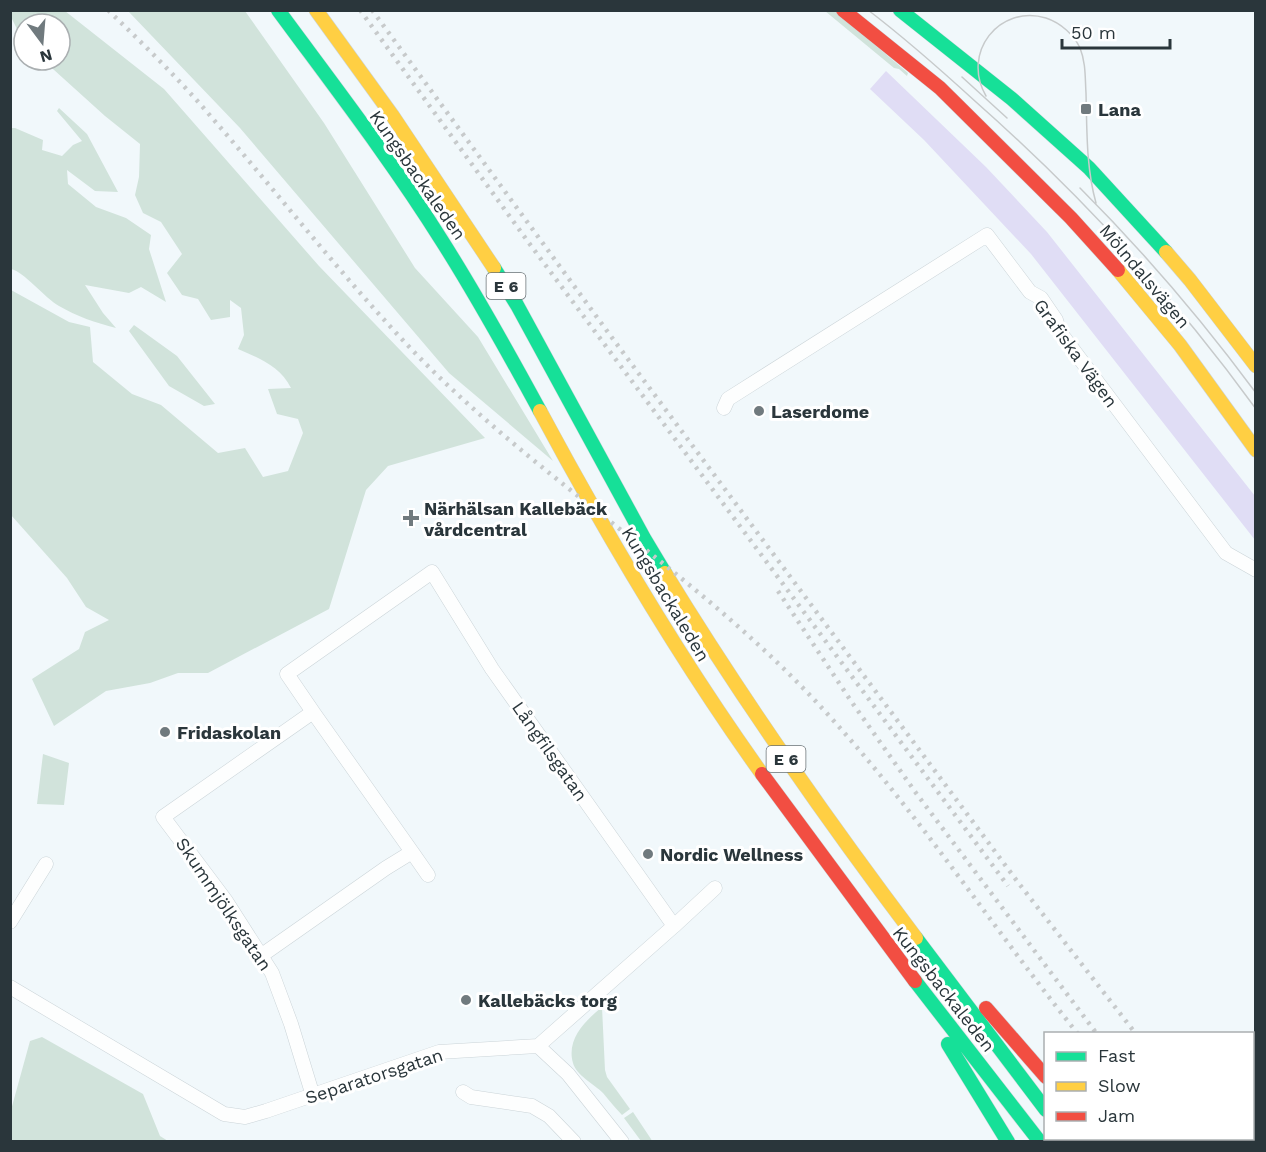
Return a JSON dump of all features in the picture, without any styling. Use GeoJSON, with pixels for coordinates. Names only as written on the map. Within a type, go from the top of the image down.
{"type":"FeatureCollection","features":[{"type":"Feature","properties":{"kind":"main road","name":"Kungsbackaleden"},"geometry":{"type":"LineString","coordinates":[[278,10],[431,223],[462,272],[618,552],[695,677],[805,834],[903,967],[1040,1142]]}},
{"type":"Feature","properties":{"kind":"main road","name":"Kungsbackaleden"},"geometry":{"type":"LineString","coordinates":[[316,10],[457,208],[494,267],[644,538],[720,662],[827,818],[1044,1107]]}},
{"type":"Feature","properties":{"kind":"main road","name":"Mölndalsvägen"},"geometry":{"type":"LineString","coordinates":[[843,10],[940,88],[1071,218],[1139,294],[1180,345],[1256,450]]}},
{"type":"Feature","properties":{"kind":"main road","name":"Mölndalsvägen"},"geometry":{"type":"LineString","coordinates":[[900,10],[1032,116],[1089,168],[1153,237],[1256,366]]}},
{"type":"Feature","properties":{"kind":"main road"},"geometry":{"type":"LineString","coordinates":[[911,931],[989,1011],[1044,1075]]}},
{"type":"Feature","properties":{"kind":"main road"},"geometry":{"type":"LineString","coordinates":[[903,967],[1008,1142]]}},
{"type":"Feature","properties":{"kind":"street","name":"Grafiska Vägen"},"geometry":{"type":"LineString","coordinates":[[724,408],[728,399],[987,235],[1030,292],[1041,298],[1056,320],[1059,331],[1226,553],[1256,570]]}},
{"type":"Feature","properties":{"kind":"street","name":"Långfilsgatan"},"geometry":{"type":"LineString","coordinates":[[313,712],[287,674],[432,572],[492,669],[674,926]]}},
{"type":"Feature","properties":{"kind":"street","name":"Skummjölksgatan"},"geometry":{"type":"LineString","coordinates":[[313,712],[164,817],[226,901],[272,973],[291,1024],[313,1096]]}},
{"type":"Feature","properties":{"kind":"street"},"geometry":{"type":"LineString","coordinates":[[313,712],[428,875]]}},
{"type":"Feature","properties":{"kind":"street"},"geometry":{"type":"LineString","coordinates":[[262,955],[376,874],[412,852]]}},
{"type":"Feature","properties":{"kind":"street"},"geometry":{"type":"LineString","coordinates":[[10,922],[46,864]]}},
{"type":"Feature","properties":{"kind":"street"},"geometry":{"type":"LineString","coordinates":[[622,1142],[568,1074],[537,1046],[715,888]]}},
{"type":"Feature","properties":{"kind":"street","name":"Separatorsgatan"},"geometry":{"type":"LineString","coordinates":[[10,987],[224,1114],[245,1117],[313,1096],[438,1052],[537,1046]]}},
{"type":"Feature","properties":{"kind":"street"},"geometry":{"type":"LineString","coordinates":[[463,1092],[471,1097],[531,1106],[549,1116],[574,1142]]}},
{"type":"Feature","properties":{"kind":"shaded area"},"geometry":{"type":"Polygon","coordinates":[[[11,10],[66,12],[12,12],[12,19],[11,10]]]}},
{"type":"Feature","properties":{"kind":"shaded area"},"geometry":{"type":"Polygon","coordinates":[[[128,11],[245,11],[324,123],[415,268],[478,337],[553,461],[449,373],[240,128],[128,11]]]}},
{"type":"Feature","properties":{"kind":"shaded area"},"geometry":{"type":"Polygon","coordinates":[[[825,11],[835,11],[908,73],[907,76],[894,68],[825,11]]]}},
{"type":"Feature","properties":{"kind":"shaded area"},"geometry":{"type":"Polygon","coordinates":[[[72,17],[164,89],[319,266],[485,438],[388,466],[366,490],[329,609],[208,673],[178,673],[150,683],[106,691],[54,726],[32,679],[79,649],[85,632],[109,620],[86,607],[67,578],[11,515],[11,290],[69,322],[90,327],[93,362],[132,394],[161,405],[218,453],[245,448],[263,477],[288,471],[303,433],[298,419],[277,414],[268,389],[291,388],[286,380],[275,368],[238,349],[244,335],[241,308],[230,300],[230,317],[211,320],[198,299],[182,295],[167,273],[182,254],[161,222],[143,213],[135,195],[139,177],[140,144],[56,72],[72,72],[72,17]]]}},
{"type":"Feature","properties":{"kind":"shaded area"},"geometry":{"type":"Polygon","coordinates":[[[886,71],[986,167],[1047,232],[1255,496],[1255,540],[1031,254],[924,140],[870,89],[886,71]]]}},
{"type":"Feature","properties":{"kind":"shaded area"},"geometry":{"type":"Polygon","coordinates":[[[59,108],[87,134],[118,192],[95,191],[67,170],[68,184],[96,207],[126,218],[151,235],[149,249],[166,302],[141,287],[129,293],[85,285],[116,328],[86,319],[59,306],[22,274],[11,269],[11,128],[43,140],[42,150],[62,156],[73,145],[82,141],[57,111],[59,108]]]}},
{"type":"Feature","properties":{"kind":"shaded area"},"geometry":{"type":"Polygon","coordinates":[[[134,325],[177,356],[215,404],[204,406],[169,386],[129,331],[134,325]]]}},
{"type":"Feature","properties":{"kind":"shaded area"},"geometry":{"type":"Polygon","coordinates":[[[43,754],[69,763],[64,805],[37,804],[43,754]]]}},
{"type":"Feature","properties":{"kind":"shaded area"},"geometry":{"type":"Polygon","coordinates":[[[602,1007],[605,1070],[607,1077],[630,1109],[622,1115],[603,1093],[578,1071],[573,1063],[572,1046],[575,1038],[584,1024],[602,1007]]]}},
{"type":"Feature","properties":{"kind":"shaded area"},"geometry":{"type":"Polygon","coordinates":[[[42,1037],[143,1094],[160,1136],[168,1141],[11,1141],[11,1110],[30,1041],[42,1037]]]}},
{"type":"Feature","properties":{"kind":"shaded area"},"geometry":{"type":"Polygon","coordinates":[[[633,1112],[652,1141],[641,1141],[624,1118],[633,1112]]]}},
{"type":"Feature","properties":{"kind":"tram line"},"geometry":{"type":"LineString","coordinates":[[868,10],[910,43],[1015,137],[1089,210],[1159,286],[1256,409]]}},
{"type":"Feature","properties":{"kind":"tram line"},"geometry":{"type":"LineString","coordinates":[[986,96],[979,80],[978,64],[989,36],[1000,25],[1013,18],[1029,16],[1046,18],[1071,34],[1080,48],[1083,59],[1089,162],[1096,203]]}},
{"type":"Feature","properties":{"kind":"tram line"},"geometry":{"type":"LineString","coordinates":[[962,77],[1007,118]]}},
{"type":"Feature","properties":{"kind":"tram line"},"geometry":{"type":"LineString","coordinates":[[1080,188],[1172,287],[1256,393]]}},
{"type":"Feature","properties":{"kind":"railway"},"geometry":{"type":"LineString","coordinates":[[108,10],[195,99],[362,295],[416,354],[459,396],[551,475],[739,627],[824,710],[900,800],[1076,1032]]}},
{"type":"Feature","properties":{"kind":"railway"},"geometry":{"type":"LineString","coordinates":[[360,10],[529,243],[1008,886]]}},
{"type":"Feature","properties":{"kind":"railway"},"geometry":{"type":"LineString","coordinates":[[372,10],[610,335],[1017,881],[1134,1032]]}},
{"type":"Feature","properties":{"kind":"railway"},"geometry":{"type":"LineString","coordinates":[[778,591],[916,793],[1095,1032]]}},
{"type":"Feature","properties":{"kind":"traffic: fast"},"geometry":{"type":"LineString","coordinates":[[278,10],[423,211],[480,304],[540,411]]}},
{"type":"Feature","properties":{"kind":"traffic: fast"},"geometry":{"type":"LineString","coordinates":[[900,10],[1012,99],[1089,168],[1166,252]]}},
{"type":"Feature","properties":{"kind":"traffic: fast"},"geometry":{"type":"LineString","coordinates":[[494,268],[517,305],[665,573]]}},
{"type":"Feature","properties":{"kind":"traffic: fast"},"geometry":{"type":"LineString","coordinates":[[916,938],[1044,1107]]}},
{"type":"Feature","properties":{"kind":"traffic: fast"},"geometry":{"type":"LineString","coordinates":[[915,981],[1040,1142]]}},
{"type":"Feature","properties":{"kind":"traffic: fast"},"geometry":{"type":"LineString","coordinates":[[948,1044],[1008,1142]]}},
{"type":"Feature","properties":{"kind":"traffic: slow"},"geometry":{"type":"LineString","coordinates":[[316,10],[392,115],[494,268]]}},
{"type":"Feature","properties":{"kind":"traffic: slow"},"geometry":{"type":"LineString","coordinates":[[1166,252],[1256,366]]}},
{"type":"Feature","properties":{"kind":"traffic: slow"},"geometry":{"type":"LineString","coordinates":[[1118,270],[1180,345],[1256,450]]}},
{"type":"Feature","properties":{"kind":"traffic: slow"},"geometry":{"type":"LineString","coordinates":[[540,411],[645,596],[702,686],[762,774]]}},
{"type":"Feature","properties":{"kind":"traffic: slow"},"geometry":{"type":"LineString","coordinates":[[665,573],[724,667],[786,758],[916,938]]}},
{"type":"Feature","properties":{"kind":"traffic: jam"},"geometry":{"type":"LineString","coordinates":[[843,10],[940,88],[1071,218],[1118,270]]}},
{"type":"Feature","properties":{"kind":"traffic: jam"},"geometry":{"type":"LineString","coordinates":[[762,774],[915,981]]}},
{"type":"Feature","properties":{"kind":"traffic: jam"},"geometry":{"type":"LineString","coordinates":[[986,1008],[1044,1075]]}},
{"type":"Feature","properties":{"kind":"place","name":"Lana"},"geometry":{"type":"Point","coordinates":[1086,109]}},
{"type":"Feature","properties":{"kind":"place","name":"Laserdome"},"geometry":{"type":"Point","coordinates":[759,411]}},
{"type":"Feature","properties":{"kind":"place","name":"Närhälsan Kallebäck vårdcentral"},"geometry":{"type":"Point","coordinates":[411,518]}},
{"type":"Feature","properties":{"kind":"place","name":"Fridaskolan"},"geometry":{"type":"Point","coordinates":[165,732]}},
{"type":"Feature","properties":{"kind":"place","name":"Nordic Wellness"},"geometry":{"type":"Point","coordinates":[648,854]}},
{"type":"Feature","properties":{"kind":"place","name":"Kallebäcks torg"},"geometry":{"type":"Point","coordinates":[466,1000]}}]}
